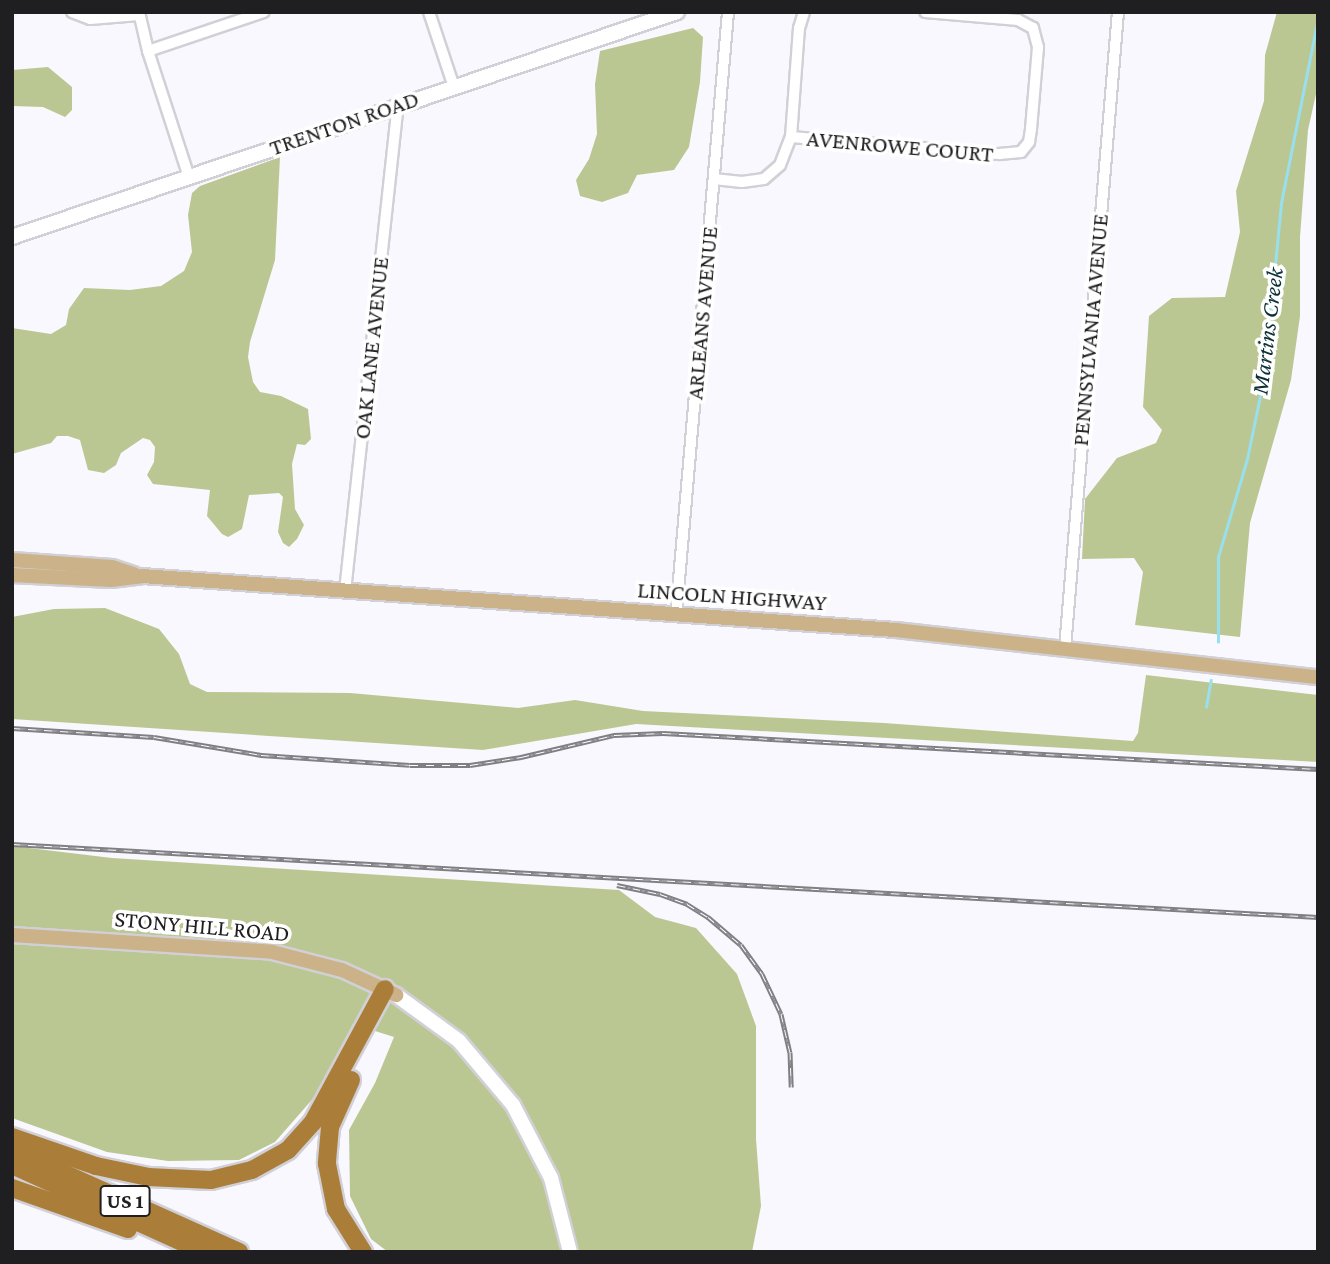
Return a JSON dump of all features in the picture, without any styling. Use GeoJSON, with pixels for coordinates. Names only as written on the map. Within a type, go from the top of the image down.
{"type":"FeatureCollection","features":[{"type":"Feature","properties":{"kind":"highway"},"geometry":{"type":"LineString","coordinates":[[12,1137],[96,1166],[148,1177],[204,1180],[252,1170],[288,1150],[313,1122],[390,992]]}},
{"type":"Feature","properties":{"kind":"highway"},"geometry":{"type":"LineString","coordinates":[[363,1252],[336,1209],[328,1179],[328,1139],[340,1100],[390,992]]}},
{"type":"Feature","properties":{"kind":"highway","name":"US 1"},"geometry":{"type":"LineString","coordinates":[[12,1150],[239,1252]]}},
{"type":"Feature","properties":{"kind":"highway","name":"US 1"},"geometry":{"type":"LineString","coordinates":[[12,1165],[204,1252]]}},
{"type":"Feature","properties":{"kind":"highway"},"geometry":{"type":"LineString","coordinates":[[12,1188],[194,1252]]}},
{"type":"Feature","properties":{"kind":"main road","name":"TRENTON ROAD"},"geometry":{"type":"LineString","coordinates":[[12,237],[677,12]]}},
{"type":"Feature","properties":{"kind":"main road","name":"LINCOLN HIGHWAY"},"geometry":{"type":"LineString","coordinates":[[12,560],[112,567],[142,576]]}},
{"type":"Feature","properties":{"kind":"main road","name":"LINCOLN HIGHWAY"},"geometry":{"type":"LineString","coordinates":[[12,575],[111,580],[142,576],[896,631],[1318,677]]}},
{"type":"Feature","properties":{"kind":"main road","name":"STONY HILL ROAD"},"geometry":{"type":"LineString","coordinates":[[12,935],[272,952],[325,964],[390,992],[459,1041],[513,1105],[551,1178],[570,1252]]}},
{"type":"Feature","properties":{"kind":"street"},"geometry":{"type":"LineString","coordinates":[[72,12],[90,19],[139,14],[148,51],[189,177]]}},
{"type":"Feature","properties":{"kind":"street"},"geometry":{"type":"LineString","coordinates":[[148,51],[264,12]]}},
{"type":"Feature","properties":{"kind":"street"},"geometry":{"type":"LineString","coordinates":[[429,12],[454,87]]}},
{"type":"Feature","properties":{"kind":"street","name":"ARLEANS AVENUE"},"geometry":{"type":"LineString","coordinates":[[676,615],[728,12]]}},
{"type":"Feature","properties":{"kind":"street","name":"AVENROWE COURT"},"geometry":{"type":"LineString","coordinates":[[804,12],[799,28],[791,136],[999,154],[1014,154],[1025,148],[1031,129],[1038,47],[1033,28],[1018,20],[925,12]]}},
{"type":"Feature","properties":{"kind":"street","name":"PENNSYLVANIA AVENUE"},"geometry":{"type":"LineString","coordinates":[[1065,648],[1118,12]]}},
{"type":"Feature","properties":{"kind":"street","name":"OAK LANE AVENUE"},"geometry":{"type":"LineString","coordinates":[[345,591],[398,105]]}},
{"type":"Feature","properties":{"kind":"street"},"geometry":{"type":"LineString","coordinates":[[714,179],[742,182],[764,178],[780,165],[791,136]]}},
{"type":"Feature","properties":{"kind":"green space"},"geometry":{"type":"Polygon","coordinates":[[[1277,12],[1318,12],[1318,85],[1308,130],[1300,237],[1300,316],[1291,380],[1250,523],[1240,637],[1135,625],[1143,572],[1134,558],[1082,559],[1085,499],[1117,458],[1156,443],[1162,430],[1143,407],[1149,316],[1172,298],[1225,297],[1240,232],[1236,191],[1264,101],[1265,55],[1277,12]]]}},
{"type":"Feature","properties":{"kind":"green space"},"geometry":{"type":"Polygon","coordinates":[[[693,28],[703,37],[700,82],[689,147],[674,170],[637,175],[628,193],[602,202],[580,196],[576,180],[589,159],[597,134],[595,84],[600,51],[693,28]]]}},
{"type":"Feature","properties":{"kind":"green space"},"geometry":{"type":"Polygon","coordinates":[[[48,67],[72,87],[72,110],[65,117],[43,107],[12,106],[12,70],[48,67]]]}},
{"type":"Feature","properties":{"kind":"green space"},"geometry":{"type":"Polygon","coordinates":[[[280,157],[275,260],[248,357],[253,382],[260,392],[281,396],[308,409],[311,439],[305,445],[297,444],[292,464],[295,509],[304,525],[297,539],[289,547],[283,543],[278,532],[283,497],[279,493],[249,495],[242,529],[228,537],[222,534],[207,516],[210,490],[153,484],[147,475],[154,462],[155,447],[150,440],[143,438],[121,453],[116,465],[104,473],[88,470],[80,440],[68,436],[57,436],[51,443],[12,454],[12,328],[51,334],[66,325],[69,309],[84,288],[130,290],[161,286],[184,271],[192,252],[188,215],[192,193],[200,186],[280,157]]]}},
{"type":"Feature","properties":{"kind":"green space"},"geometry":{"type":"Polygon","coordinates":[[[105,608],[159,629],[179,654],[190,684],[207,692],[350,693],[518,708],[575,700],[643,711],[884,723],[1133,741],[1138,733],[1146,675],[1318,695],[1318,762],[636,724],[483,750],[12,719],[12,617],[54,609],[105,608]]]}},
{"type":"Feature","properties":{"kind":"green space"},"geometry":{"type":"Polygon","coordinates":[[[12,846],[112,858],[619,890],[655,917],[696,928],[737,974],[756,1026],[756,1139],[761,1206],[752,1252],[388,1252],[371,1239],[350,1196],[349,1130],[375,1083],[394,1037],[353,1024],[317,1094],[275,1142],[239,1160],[168,1161],[107,1152],[12,1118],[12,846]]]}},
{"type":"Feature","properties":{"kind":"waterway","name":"Martins Creek"},"geometry":{"type":"LineString","coordinates":[[1218,642],[1218,557],[1247,459],[1264,377],[1281,203],[1318,18]]}},
{"type":"Feature","properties":{"kind":"waterway","name":"Martins Creek"},"geometry":{"type":"LineString","coordinates":[[1206,707],[1211,680]]}},
{"type":"Feature","properties":{"kind":"railway"},"geometry":{"type":"LineString","coordinates":[[12,728],[154,737],[261,755],[410,765],[470,765],[521,757],[614,735],[663,733],[1318,769]]}},
{"type":"Feature","properties":{"kind":"railway"},"geometry":{"type":"LineString","coordinates":[[12,844],[1318,917]]}},
{"type":"Feature","properties":{"kind":"railway"},"geometry":{"type":"LineString","coordinates":[[617,885],[660,894],[687,904],[708,917],[741,945],[762,974],[781,1014],[790,1052],[791,1087]]}}]}
